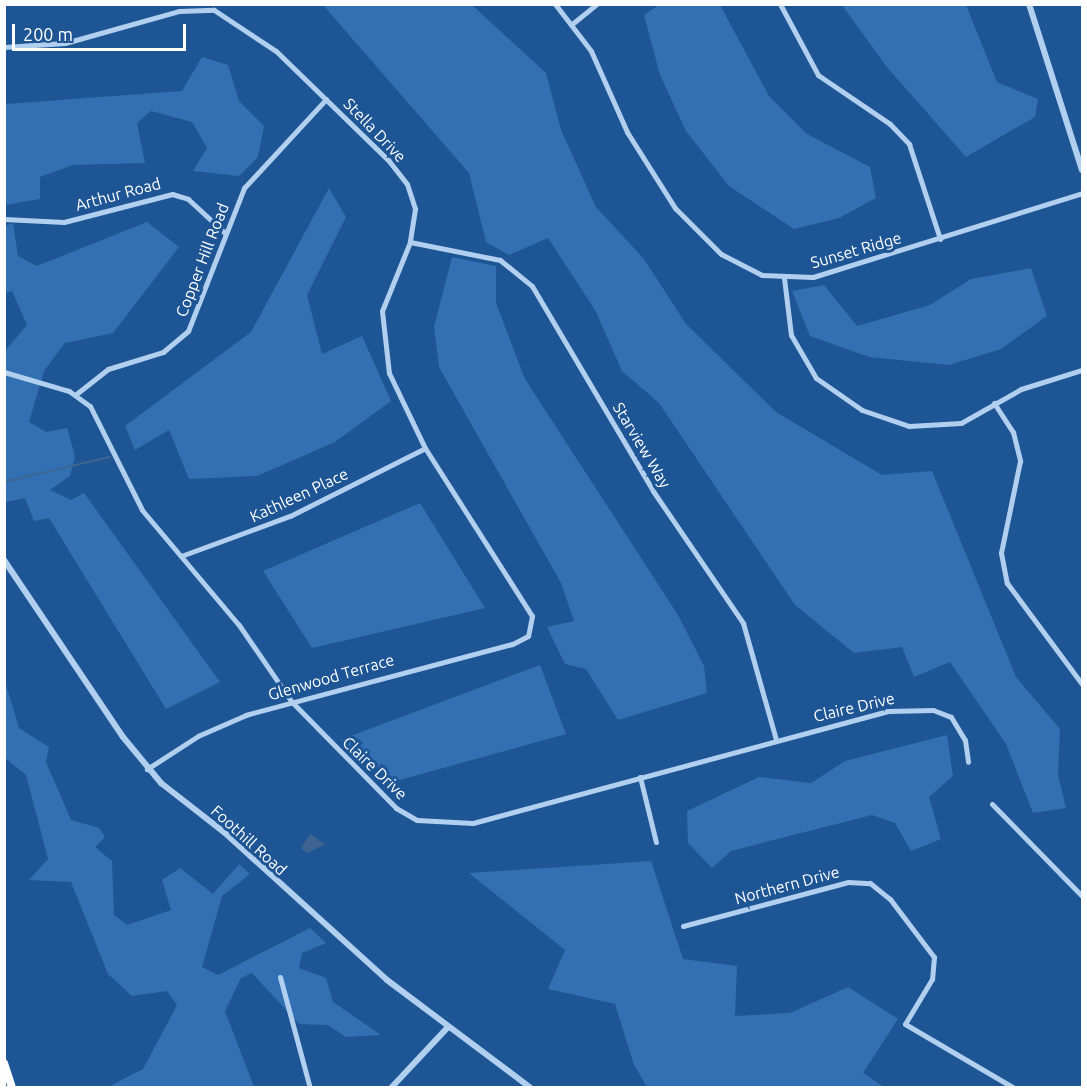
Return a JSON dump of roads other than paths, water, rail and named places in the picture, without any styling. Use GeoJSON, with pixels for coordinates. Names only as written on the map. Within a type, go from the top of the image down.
{"type":"FeatureCollection","features":[{"type":"Feature","properties":{"kind":"highway"},"geometry":{"type":"LineString","coordinates":[[4,1063],[12,1088]]}},
{"type":"Feature","properties":{"kind":"street"},"geometry":{"type":"LineString","coordinates":[[4,46],[65,43],[179,11],[214,10],[220,4]]}},
{"type":"Feature","properties":{"kind":"street","name":"Sunset Ridge"},"geometry":{"type":"LineString","coordinates":[[555,4],[591,51],[645,163],[675,208],[735,264],[784,278],[824,274],[1083,193]]}},
{"type":"Feature","properties":{"kind":"street"},"geometry":{"type":"LineString","coordinates":[[572,24],[597,4]]}},
{"type":"Feature","properties":{"kind":"street"},"geometry":{"type":"LineString","coordinates":[[780,4],[818,75],[890,124],[909,144],[940,239]]}},
{"type":"Feature","properties":{"kind":"street"},"geometry":{"type":"LineString","coordinates":[[1029,4],[1083,170]]}},
{"type":"Feature","properties":{"kind":"street","name":"Stella Drive"},"geometry":{"type":"LineString","coordinates":[[214,10],[276,51],[326,99],[407,184],[415,209],[410,242],[387,294],[381,337],[389,373],[425,448],[531,612],[531,632]]}},
{"type":"Feature","properties":{"kind":"street","name":"Copper Hill Road"},"geometry":{"type":"LineString","coordinates":[[75,395],[108,369],[163,352],[179,342],[198,315],[225,233],[254,173],[326,99]]}},
{"type":"Feature","properties":{"kind":"street","name":"Arthur Road"},"geometry":{"type":"LineString","coordinates":[[4,219],[64,222],[172,194],[188,199],[225,233]]}},
{"type":"Feature","properties":{"kind":"street","name":"Starview Way"},"geometry":{"type":"LineString","coordinates":[[410,242],[500,260],[532,286],[653,490],[743,623],[777,740]]}},
{"type":"Feature","properties":{"kind":"street"},"geometry":{"type":"LineString","coordinates":[[784,278],[784,307],[795,346],[816,378],[838,396],[875,416],[923,428],[961,423],[994,403],[1083,370]]}},
{"type":"Feature","properties":{"kind":"street","name":"Claire Drive"},"geometry":{"type":"LineString","coordinates":[[4,372],[75,395],[97,414],[142,510],[239,625],[291,701],[396,808],[425,822],[473,823],[888,711],[933,710],[955,722],[968,762]]}},
{"type":"Feature","properties":{"kind":"street"},"geometry":{"type":"LineString","coordinates":[[994,403],[1013,432],[1020,461],[1001,553],[1007,583],[1083,684]]}},
{"type":"Feature","properties":{"kind":"street","name":"Kathleen Place"},"geometry":{"type":"LineString","coordinates":[[181,556],[290,516],[425,448]]}},
{"type":"Feature","properties":{"kind":"street","name":"Foothill Road"},"geometry":{"type":"LineString","coordinates":[[4,560],[147,769],[387,980],[531,1088]]}},
{"type":"Feature","properties":{"kind":"street","name":"Glenwood Terrace"},"geometry":{"type":"LineString","coordinates":[[147,769],[209,730],[291,701],[512,644],[531,632]]}},
{"type":"Feature","properties":{"kind":"street"},"geometry":{"type":"LineString","coordinates":[[640,777],[656,842]]}},
{"type":"Feature","properties":{"kind":"street"},"geometry":{"type":"LineString","coordinates":[[992,804],[1083,896]]}},
{"type":"Feature","properties":{"kind":"street","name":"Northern Drive"},"geometry":{"type":"LineString","coordinates":[[682,926],[848,882],[870,884],[890,899],[933,957],[932,979],[905,1024],[1014,1088]]}},
{"type":"Feature","properties":{"kind":"street"},"geometry":{"type":"LineString","coordinates":[[280,977],[310,1088]]}},
{"type":"Feature","properties":{"kind":"street"},"geometry":{"type":"LineString","coordinates":[[391,1088],[448,1027]]}},
{"type":"Feature","properties":{"kind":"waterway"},"geometry":{"type":"LineString","coordinates":[[4,482],[110,457]]}}]}
